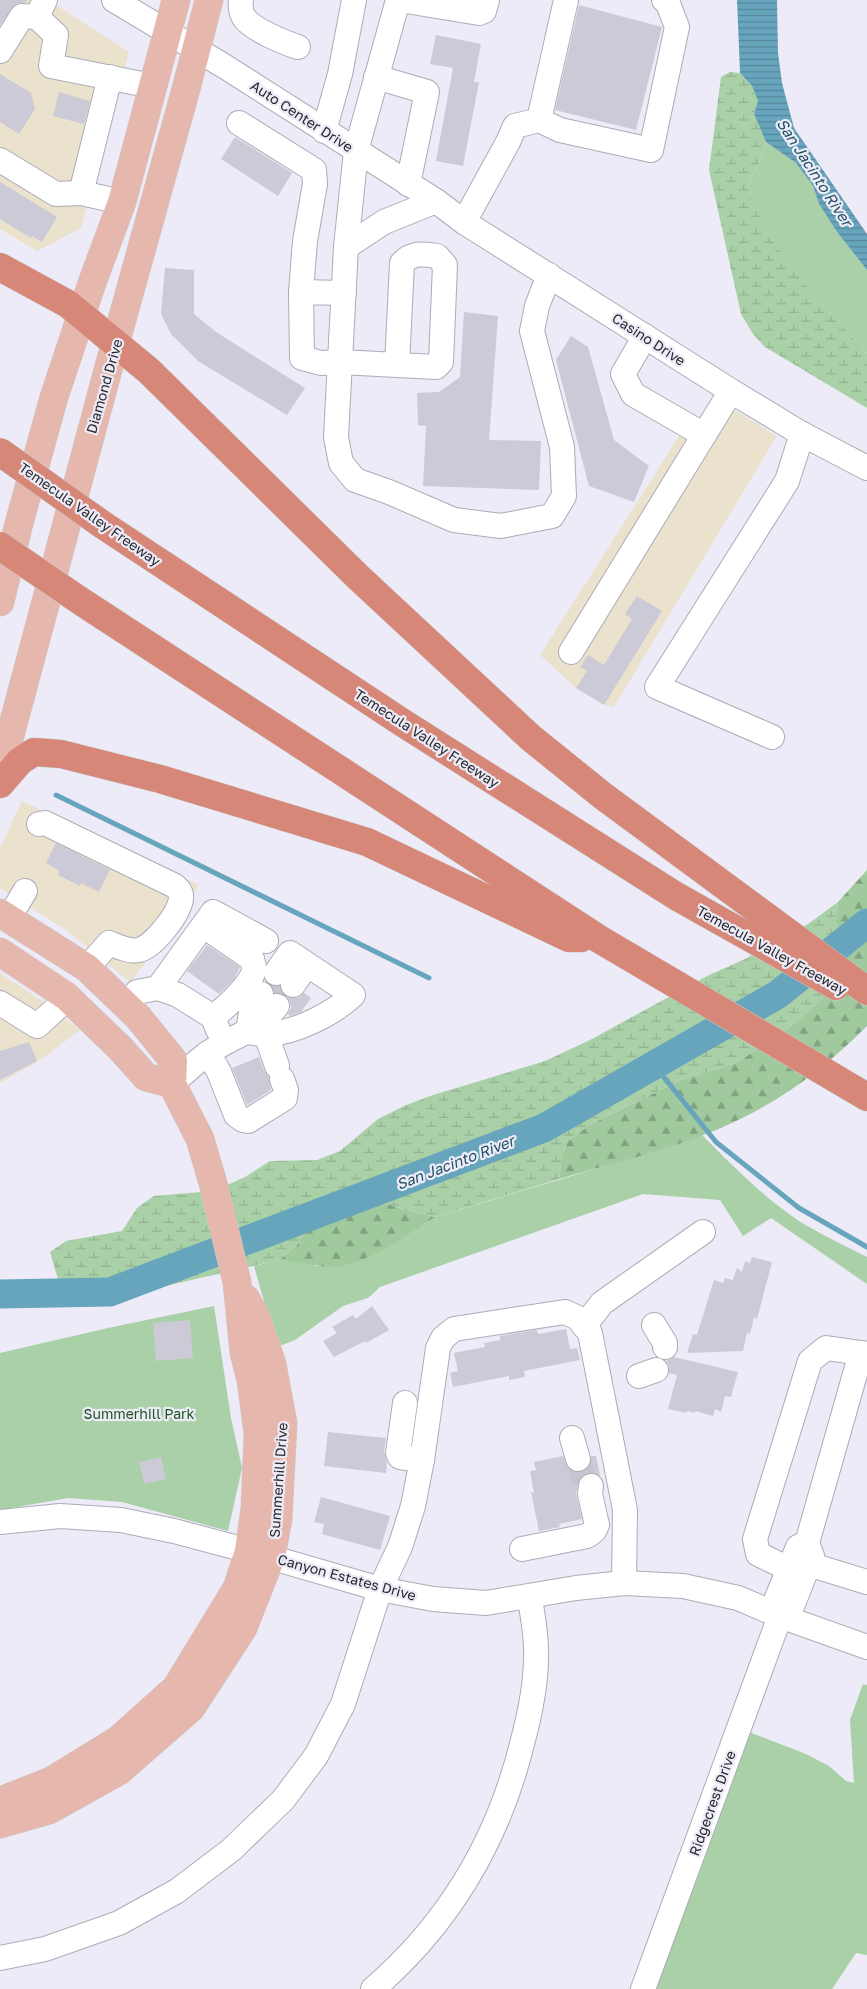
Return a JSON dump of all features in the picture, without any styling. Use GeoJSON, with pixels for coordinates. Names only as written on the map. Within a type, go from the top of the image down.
{"type":"FeatureCollection","features":[{"type":"Feature","properties":{"kind":"highway"},"geometry":{"type":"LineString","coordinates":[[0,267],[68,304],[149,371],[358,577],[524,732],[603,796],[867,991]]}},
{"type":"Feature","properties":{"kind":"highway","name":"Temecula Valley Freeway"},"geometry":{"type":"LineString","coordinates":[[0,452],[103,525],[403,723],[676,896],[867,1003]]}},
{"type":"Feature","properties":{"kind":"highway"},"geometry":{"type":"LineString","coordinates":[[0,546],[82,602],[599,938],[867,1097]]}},
{"type":"Feature","properties":{"kind":"highway"},"geometry":{"type":"LineString","coordinates":[[0,561],[36,570]]}},
{"type":"Feature","properties":{"kind":"highway"},"geometry":{"type":"LineString","coordinates":[[0,784],[20,762],[34,752],[60,754],[160,779],[367,842],[569,938],[599,938]]}},
{"type":"Feature","properties":{"kind":"main road"},"geometry":{"type":"LineString","coordinates":[[0,602],[18,527],[54,398],[92,283],[122,202],[176,0]]}},
{"type":"Feature","properties":{"kind":"main road","name":"Diamond Drive"},"geometry":{"type":"LineString","coordinates":[[0,773],[209,0]]}},
{"type":"Feature","properties":{"kind":"main road","name":"Summerhill Drive"},"geometry":{"type":"LineString","coordinates":[[0,1801],[50,1781],[118,1740],[176,1688],[260,1554],[278,1519],[283,1423],[272,1364],[259,1324],[237,1282],[213,1182],[200,1139],[172,1084],[173,1060],[128,1007],[87,968],[4,916]]}},
{"type":"Feature","properties":{"kind":"main road"},"geometry":{"type":"LineString","coordinates":[[0,952],[66,996],[120,1048],[146,1077],[172,1084]]}},
{"type":"Feature","properties":{"kind":"main road"},"geometry":{"type":"LineString","coordinates":[[66,996],[82,994],[109,1014],[120,1015],[128,1007]]}},
{"type":"Feature","properties":{"kind":"main road","name":"Summerhill Drive"},"geometry":{"type":"LineString","coordinates":[[0,1824],[49,1810],[119,1771],[192,1708],[243,1628],[260,1554]]}},
{"type":"Feature","properties":{"kind":"street"},"geometry":{"type":"LineString","coordinates":[[114,0],[167,33]]}},
{"type":"Feature","properties":{"kind":"street"},"geometry":{"type":"LineString","coordinates":[[240,0],[242,14],[249,23],[285,43],[298,47]]}},
{"type":"Feature","properties":{"kind":"street"},"geometry":{"type":"LineString","coordinates":[[324,131],[340,74],[354,0]]}},
{"type":"Feature","properties":{"kind":"street"},"geometry":{"type":"LineString","coordinates":[[487,0],[484,11],[479,14],[399,0],[376,77],[356,151],[346,247],[336,437],[341,463],[355,480],[389,492],[454,520],[501,526],[552,516],[564,496],[562,447],[532,331],[537,306],[549,275]]}},
{"type":"Feature","properties":{"kind":"street"},"geometry":{"type":"LineString","coordinates":[[539,120],[566,0]]}},
{"type":"Feature","properties":{"kind":"street"},"geometry":{"type":"LineString","coordinates":[[464,222],[515,126],[539,120],[560,130],[651,150],[677,27],[667,1],[664,0]]}},
{"type":"Feature","properties":{"kind":"street"},"geometry":{"type":"LineString","coordinates":[[0,51],[22,16],[41,8],[56,35],[51,66],[152,86]]}},
{"type":"Feature","properties":{"kind":"street","name":"Auto Center Drive"},"geometry":{"type":"LineString","coordinates":[[167,33],[224,66],[436,201]]}},
{"type":"Feature","properties":{"kind":"street"},"geometry":{"type":"LineString","coordinates":[[81,193],[110,77]]}},
{"type":"Feature","properties":{"kind":"street"},"geometry":{"type":"LineString","coordinates":[[376,77],[427,92],[408,184]]}},
{"type":"Feature","properties":{"kind":"street"},"geometry":{"type":"LineString","coordinates":[[238,123],[314,170],[316,184],[305,241],[301,292],[302,358],[321,363],[397,365]]}},
{"type":"Feature","properties":{"kind":"street"},"geometry":{"type":"LineString","coordinates":[[0,160],[56,194],[81,193],[122,202]]}},
{"type":"Feature","properties":{"kind":"street"},"geometry":{"type":"LineString","coordinates":[[346,247],[384,222],[436,201]]}},
{"type":"Feature","properties":{"kind":"street","name":"Casino Drive"},"geometry":{"type":"LineString","coordinates":[[436,201],[464,222],[731,391],[802,434],[860,463]]}},
{"type":"Feature","properties":{"kind":"street"},"geometry":{"type":"LineString","coordinates":[[301,292],[344,293]]}},
{"type":"Feature","properties":{"kind":"street"},"geometry":{"type":"LineString","coordinates":[[645,336],[623,374],[633,394],[704,435]]}},
{"type":"Feature","properties":{"kind":"street"},"geometry":{"type":"LineString","coordinates":[[572,652],[731,391]]}},
{"type":"Feature","properties":{"kind":"street"},"geometry":{"type":"LineString","coordinates":[[772,737],[657,687],[787,481],[802,434]]}},
{"type":"Feature","properties":{"kind":"street"},"geometry":{"type":"LineString","coordinates":[[39,824],[45,823],[175,886],[180,892],[182,899],[177,910],[164,929],[149,944],[142,949],[132,951],[109,944],[87,968]]}},
{"type":"Feature","properties":{"kind":"street"},"geometry":{"type":"LineString","coordinates":[[4,916],[26,892]]}},
{"type":"Feature","properties":{"kind":"street"},"geometry":{"type":"LineString","coordinates":[[158,988],[213,912],[266,941]]}},
{"type":"Feature","properties":{"kind":"street"},"geometry":{"type":"LineString","coordinates":[[204,926],[252,959],[254,968],[252,976],[228,1006],[213,1016]]}},
{"type":"Feature","properties":{"kind":"street"},"geometry":{"type":"LineString","coordinates":[[172,1084],[216,1049],[257,1033],[283,1031],[323,1017],[341,1006],[353,995],[299,959],[284,979]]}},
{"type":"Feature","properties":{"kind":"street"},"geometry":{"type":"LineString","coordinates":[[128,1007],[137,992],[158,988],[178,995],[213,1016]]}},
{"type":"Feature","properties":{"kind":"street"},"geometry":{"type":"LineString","coordinates":[[0,1003],[37,1026],[66,996]]}},
{"type":"Feature","properties":{"kind":"street"},"geometry":{"type":"LineString","coordinates":[[257,1033],[269,1000]]}},
{"type":"Feature","properties":{"kind":"street"},"geometry":{"type":"LineString","coordinates":[[213,1016],[219,1072],[236,1115],[248,1121],[285,1098],[286,1090],[280,1072],[257,1033]]}},
{"type":"Feature","properties":{"kind":"street"},"geometry":{"type":"LineString","coordinates":[[584,1326],[602,1303],[704,1232]]}},
{"type":"Feature","properties":{"kind":"street"},"geometry":{"type":"LineString","coordinates":[[0,1958],[46,1949],[119,1923],[168,1896],[231,1850],[283,1800],[316,1756],[343,1704],[380,1588],[400,1547],[413,1506],[422,1460],[438,1348],[443,1338],[454,1329],[565,1312],[578,1318],[590,1333],[625,1510],[624,1583]]}},
{"type":"Feature","properties":{"kind":"street"},"geometry":{"type":"LineString","coordinates":[[654,1325],[665,1343],[665,1347]]}},
{"type":"Feature","properties":{"kind":"street"},"geometry":{"type":"LineString","coordinates":[[864,1353],[826,1348],[810,1361],[755,1539],[758,1554],[801,1559],[867,1582]]}},
{"type":"Feature","properties":{"kind":"street","name":"Ridgecrest Drive"},"geometry":{"type":"LineString","coordinates":[[643,1989],[801,1559],[864,1353]]}},
{"type":"Feature","properties":{"kind":"street"},"geometry":{"type":"LineString","coordinates":[[405,1403],[398,1453],[400,1457],[422,1460]]}},
{"type":"Feature","properties":{"kind":"street"},"geometry":{"type":"LineString","coordinates":[[522,1549],[587,1536],[594,1531],[597,1525],[589,1489]]}},
{"type":"Feature","properties":{"kind":"street","name":"Canyon Estates Drive"},"geometry":{"type":"LineString","coordinates":[[0,1522],[60,1516],[121,1520],[260,1554],[380,1588],[433,1599],[486,1603],[576,1588],[624,1583],[683,1586],[738,1598],[780,1616],[867,1647]]}},
{"type":"Feature","properties":{"kind":"street"},"geometry":{"type":"LineString","coordinates":[[373,1989],[397,1968],[429,1934],[458,1894],[483,1854],[503,1806],[518,1763],[534,1686],[537,1648],[530,1597]]}},
{"type":"Feature","properties":{"kind":"shaded area"},"geometry":{"type":"Polygon","coordinates":[[[0,0],[48,0],[129,52],[81,228],[37,251],[0,229],[0,0]]]}},
{"type":"Feature","properties":{"kind":"shaded area"},"geometry":{"type":"Polygon","coordinates":[[[714,397],[777,436],[614,707],[604,705],[576,688],[540,655],[683,430],[692,434],[714,397]]]}},
{"type":"Feature","properties":{"kind":"shaded area"},"geometry":{"type":"Polygon","coordinates":[[[22,801],[199,885],[169,933],[130,982],[67,931],[0,888],[0,848],[22,801]]]}},
{"type":"Feature","properties":{"kind":"shaded area"},"geometry":{"type":"Polygon","coordinates":[[[0,973],[47,1004],[80,1030],[39,1061],[0,1083],[0,973]]]}},
{"type":"Feature","properties":{"kind":"green space"},"geometry":{"type":"Polygon","coordinates":[[[730,72],[740,73],[752,86],[758,101],[754,114],[766,142],[759,164],[748,183],[756,207],[767,230],[797,274],[867,353],[867,408],[765,347],[753,334],[741,314],[709,170],[721,77],[730,72]]]}},
{"type":"Feature","properties":{"kind":"green space"},"geometry":{"type":"Polygon","coordinates":[[[766,142],[796,163],[813,186],[819,204],[837,232],[867,270],[867,353],[814,295],[781,253],[767,230],[756,207],[748,183],[759,164],[766,142]]]}},
{"type":"Feature","properties":{"kind":"green space"},"geometry":{"type":"Polygon","coordinates":[[[867,870],[867,1026],[843,1049],[804,1080],[777,1099],[739,1120],[715,1131],[663,1149],[559,1179],[562,1155],[568,1141],[589,1125],[681,1080],[736,1063],[790,1027],[822,999],[845,944],[835,921],[838,902],[867,870]]]}},
{"type":"Feature","properties":{"kind":"green space"},"geometry":{"type":"Polygon","coordinates":[[[838,902],[835,921],[845,944],[843,974],[822,999],[790,1027],[736,1063],[681,1080],[589,1125],[568,1141],[562,1155],[559,1179],[435,1217],[405,1210],[349,1190],[330,1195],[318,1210],[296,1246],[279,1260],[95,1302],[76,1303],[62,1293],[50,1252],[66,1241],[122,1231],[137,1208],[154,1196],[201,1192],[225,1186],[245,1177],[270,1161],[317,1160],[340,1151],[378,1119],[404,1106],[430,1096],[545,1061],[590,1040],[808,924],[838,902]]]}},
{"type":"Feature","properties":{"kind":"green space"},"geometry":{"type":"Polygon","coordinates":[[[702,1135],[781,1208],[823,1235],[867,1257],[867,1284],[771,1218],[743,1236],[720,1200],[643,1194],[380,1287],[368,1298],[343,1306],[295,1340],[277,1347],[254,1266],[279,1260],[300,1261],[316,1266],[411,1233],[435,1217],[702,1135]]]}},
{"type":"Feature","properties":{"kind":"green space"},"geometry":{"type":"Polygon","coordinates":[[[349,1190],[405,1210],[435,1217],[377,1253],[352,1263],[333,1267],[279,1260],[296,1246],[318,1210],[330,1195],[349,1190]]]}},
{"type":"Feature","properties":{"kind":"green space","name":"Summerhill Park"},"geometry":{"type":"Polygon","coordinates":[[[214,1306],[231,1418],[242,1468],[228,1531],[122,1502],[68,1498],[0,1510],[0,1353],[214,1306]]]}},
{"type":"Feature","properties":{"kind":"green space"},"geometry":{"type":"Polygon","coordinates":[[[863,1684],[867,1685],[867,1955],[856,1953],[832,1989],[649,1989],[741,1729],[806,1754],[829,1766],[846,1781],[854,1783],[850,1720],[863,1684]]]}},
{"type":"Feature","properties":{"kind":"water"},"geometry":{"type":"Polygon","coordinates":[[[737,0],[777,0],[778,53],[782,83],[794,128],[867,234],[867,270],[837,232],[819,204],[813,186],[796,163],[766,142],[754,114],[758,101],[752,86],[740,73],[737,0]]]}},
{"type":"Feature","properties":{"kind":"building"},"geometry":{"type":"Polygon","coordinates":[[[0,0],[28,0],[15,4],[0,25],[0,0]]]}},
{"type":"Feature","properties":{"kind":"building"},"geometry":{"type":"Polygon","coordinates":[[[579,5],[662,27],[636,130],[555,110],[579,5]]]}},
{"type":"Feature","properties":{"kind":"building"},"geometry":{"type":"Polygon","coordinates":[[[436,35],[481,44],[474,82],[479,82],[463,166],[436,161],[453,68],[430,64],[436,35]]]}},
{"type":"Feature","properties":{"kind":"building"},"geometry":{"type":"Polygon","coordinates":[[[0,74],[31,93],[35,109],[19,134],[0,122],[0,74]]]}},
{"type":"Feature","properties":{"kind":"building"},"geometry":{"type":"Polygon","coordinates":[[[59,92],[90,101],[84,124],[53,116],[59,92]]]}},
{"type":"Feature","properties":{"kind":"building"},"geometry":{"type":"Polygon","coordinates":[[[235,137],[292,173],[278,196],[221,159],[235,137]]]}},
{"type":"Feature","properties":{"kind":"building"},"geometry":{"type":"Polygon","coordinates":[[[0,182],[57,217],[42,242],[32,236],[31,238],[0,219],[0,182]]]}},
{"type":"Feature","properties":{"kind":"building"},"geometry":{"type":"Polygon","coordinates":[[[165,268],[194,270],[194,314],[216,332],[305,388],[287,415],[198,361],[171,334],[161,314],[165,268]]]}},
{"type":"Feature","properties":{"kind":"building"},"geometry":{"type":"Polygon","coordinates":[[[464,312],[498,316],[489,440],[541,441],[539,490],[423,486],[426,426],[418,425],[417,393],[439,392],[460,377],[464,312]]]}},
{"type":"Feature","properties":{"kind":"building"},"geometry":{"type":"Polygon","coordinates":[[[571,336],[588,347],[614,440],[649,466],[634,502],[589,486],[556,360],[571,336]]]}},
{"type":"Feature","properties":{"kind":"building"},"geometry":{"type":"Polygon","coordinates":[[[637,596],[662,611],[604,705],[576,688],[587,671],[580,667],[588,655],[604,665],[632,619],[625,614],[637,596]]]}},
{"type":"Feature","properties":{"kind":"building"},"geometry":{"type":"Polygon","coordinates":[[[56,843],[110,870],[99,892],[81,883],[80,886],[58,875],[58,870],[46,863],[56,843]]]}},
{"type":"Feature","properties":{"kind":"building"},"geometry":{"type":"Polygon","coordinates":[[[207,945],[240,967],[234,979],[219,994],[187,971],[207,945]]]}},
{"type":"Feature","properties":{"kind":"building"},"geometry":{"type":"Polygon","coordinates":[[[304,993],[311,998],[301,1012],[290,1016],[288,1014],[291,1008],[287,997],[298,998],[304,993]]]}},
{"type":"Feature","properties":{"kind":"building"},"geometry":{"type":"Polygon","coordinates":[[[29,1042],[37,1061],[0,1080],[0,1051],[29,1042]]]}},
{"type":"Feature","properties":{"kind":"building"},"geometry":{"type":"Polygon","coordinates":[[[259,1057],[269,1077],[271,1090],[247,1105],[232,1068],[259,1057]]]}},
{"type":"Feature","properties":{"kind":"building"},"geometry":{"type":"Polygon","coordinates":[[[752,1257],[772,1262],[757,1319],[754,1317],[750,1334],[747,1333],[743,1351],[687,1353],[693,1334],[697,1335],[714,1280],[723,1283],[725,1278],[733,1280],[737,1268],[742,1272],[745,1261],[750,1263],[752,1257]]]}},
{"type":"Feature","properties":{"kind":"building"},"geometry":{"type":"Polygon","coordinates":[[[372,1306],[389,1330],[366,1343],[365,1341],[334,1357],[323,1341],[337,1333],[332,1327],[353,1315],[356,1319],[372,1306]]]}},
{"type":"Feature","properties":{"kind":"building"},"geometry":{"type":"Polygon","coordinates":[[[190,1320],[193,1358],[156,1361],[153,1323],[190,1320]]]}},
{"type":"Feature","properties":{"kind":"building"},"geometry":{"type":"Polygon","coordinates":[[[566,1329],[570,1349],[577,1348],[580,1360],[524,1371],[525,1377],[509,1380],[509,1376],[453,1387],[450,1373],[458,1371],[454,1353],[485,1347],[484,1343],[500,1340],[500,1336],[536,1330],[539,1334],[566,1329]]]}},
{"type":"Feature","properties":{"kind":"building"},"geometry":{"type":"Polygon","coordinates":[[[674,1357],[738,1372],[731,1397],[725,1396],[721,1412],[715,1409],[713,1416],[695,1411],[695,1413],[687,1411],[686,1413],[668,1409],[677,1375],[669,1373],[669,1366],[666,1361],[674,1357]]]}},
{"type":"Feature","properties":{"kind":"building"},"geometry":{"type":"Polygon","coordinates":[[[328,1432],[386,1438],[384,1451],[387,1462],[386,1473],[324,1466],[328,1432]]]}},
{"type":"Feature","properties":{"kind":"building"},"geometry":{"type":"Polygon","coordinates":[[[563,1456],[568,1468],[575,1472],[582,1472],[588,1469],[591,1463],[591,1456],[596,1456],[600,1476],[592,1472],[580,1478],[576,1493],[582,1519],[559,1524],[560,1527],[539,1531],[531,1492],[534,1493],[530,1471],[536,1470],[534,1462],[563,1456]]]}},
{"type":"Feature","properties":{"kind":"building"},"geometry":{"type":"Polygon","coordinates":[[[161,1457],[166,1479],[144,1484],[139,1462],[161,1457]]]}},
{"type":"Feature","properties":{"kind":"building"},"geometry":{"type":"Polygon","coordinates":[[[321,1497],[390,1516],[380,1550],[322,1534],[324,1524],[314,1522],[321,1497]]]}},
{"type":"Feature","properties":{"kind":"waterway"},"geometry":{"type":"LineString","coordinates":[[56,795],[429,978]]}},
{"type":"Feature","properties":{"kind":"waterway","name":"San Jacinto River"},"geometry":{"type":"LineString","coordinates":[[0,1294],[110,1292],[544,1128],[777,995],[867,923]]}},
{"type":"Feature","properties":{"kind":"waterway"},"geometry":{"type":"LineString","coordinates":[[654,1065],[716,1142],[799,1208],[867,1247]]}},
{"type":"Feature","properties":{"kind":"tunnel"},"geometry":{"type":"LineString","coordinates":[[269,1000],[284,979]]}},
{"type":"Feature","properties":{"kind":"tunnel"},"geometry":{"type":"LineString","coordinates":[[578,1459],[586,1487]]}}]}
